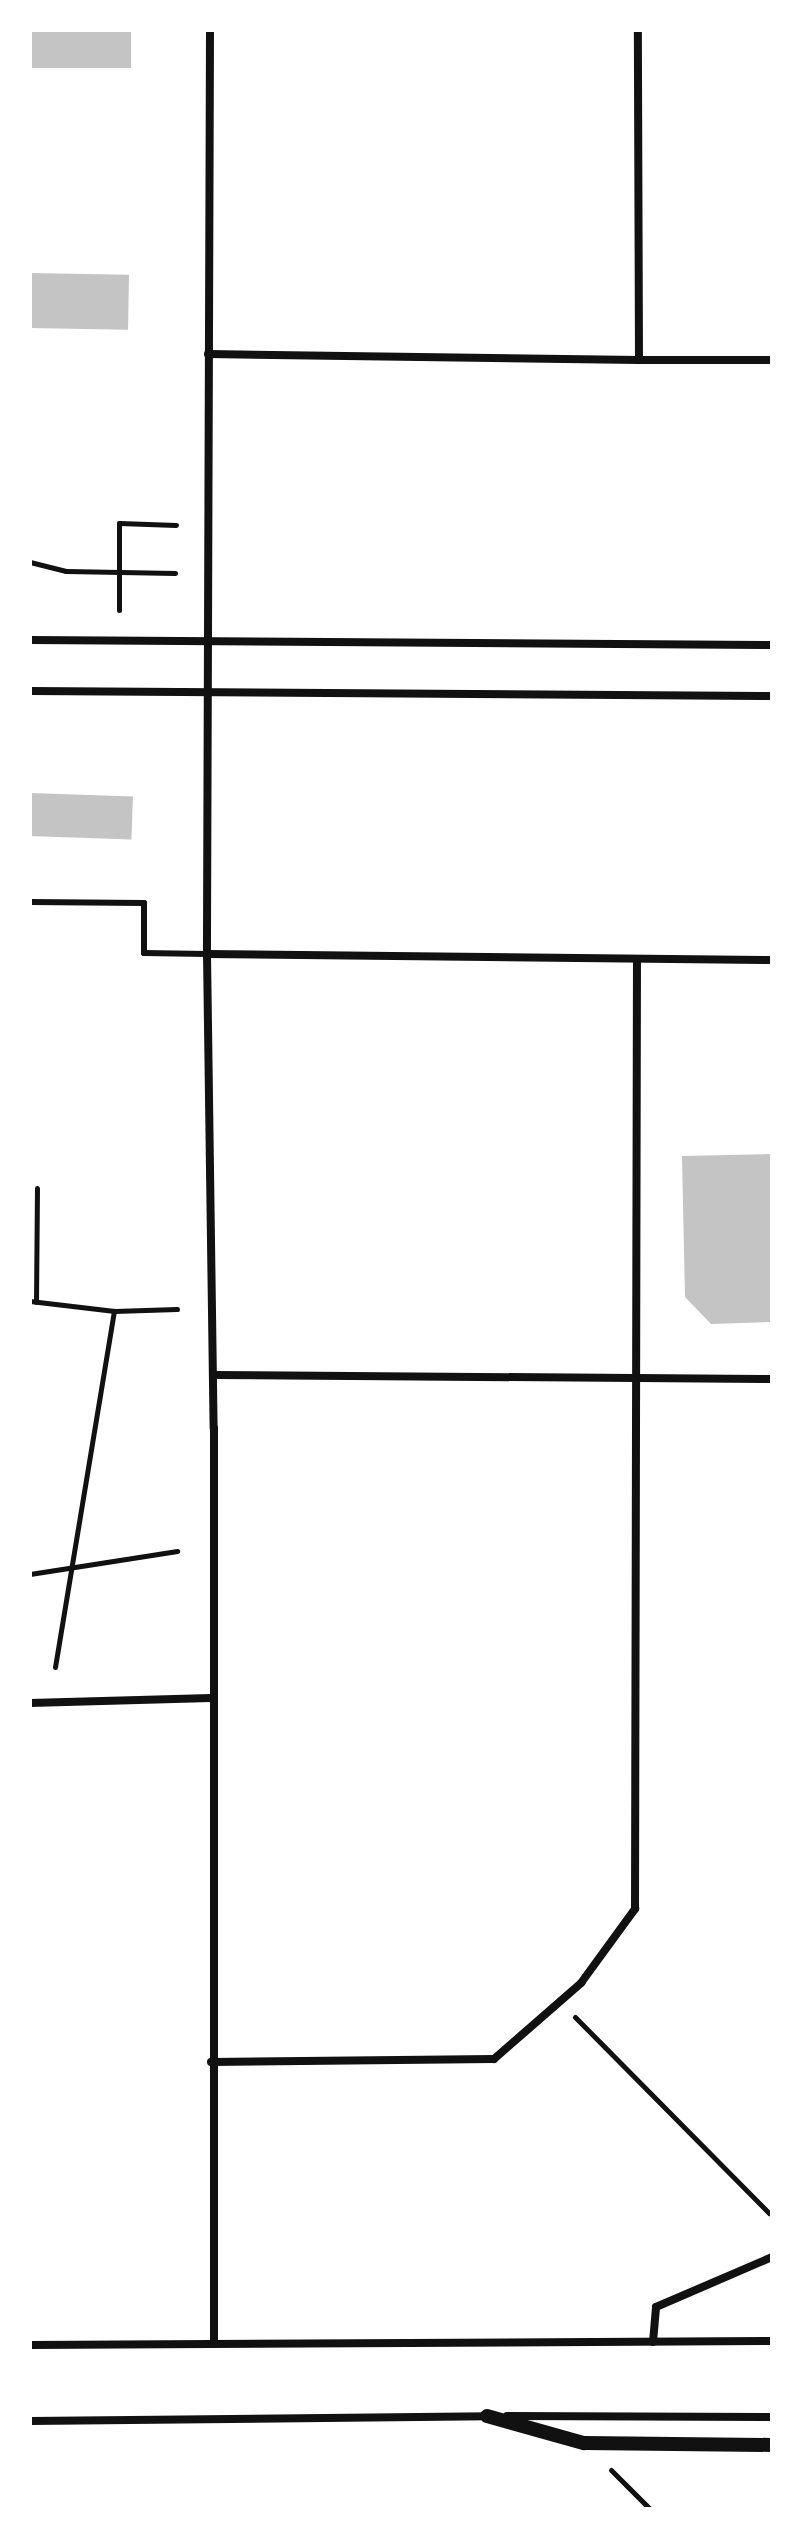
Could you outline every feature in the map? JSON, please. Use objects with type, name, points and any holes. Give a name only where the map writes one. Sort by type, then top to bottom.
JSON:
[{"type":"street","points":[[210,30],[207,954],[213,1375],[211,2062],[214,2343]]},
{"type":"street","points":[[638,30],[639,360]]},
{"type":"street","points":[[208,354],[772,360]]},
{"type":"street","points":[[30,640],[772,645]]},
{"type":"street","points":[[30,691],[772,696]]},
{"type":"street","points":[[207,954],[637,961],[772,960]]},
{"type":"street","points":[[211,2062],[494,2059],[581,1983],[635,1909],[637,961]]},
{"type":"street","points":[[213,1375],[772,1379]]},
{"type":"street","points":[[30,1703],[211,1698]]},
{"type":"street","points":[[653,2342],[656,2307],[772,2257]]},
{"type":"street","points":[[30,2345],[772,2341]]},
{"type":"street","points":[[487,2416],[584,2443],[772,2445]]},
{"type":"street","points":[[30,2421],[487,2416],[772,2417]]},
{"type":"lane","points":[[30,902],[144,903],[144,953],[207,954]]},
{"type":"path","points":[[119,610],[119,523],[176,525]]},
{"type":"path","points":[[30,562],[66,571],[175,573]]},
{"type":"path","points":[[37,1188],[33,1302],[114,1311],[177,1309]]},
{"type":"path","points":[[55,1667],[114,1311]]},
{"type":"path","points":[[30,1574],[177,1551]]},
{"type":"path","points":[[574,2016],[769,2213]]},
{"type":"path","points":[[584,2443],[650,2509]]},
{"type":"building","points":[[30,30],[131,30],[131,68],[30,68]]},
{"type":"building","points":[[30,273],[129,275],[128,330],[30,328]]},
{"type":"building","points":[[30,793],[133,797],[131,840],[30,836]]},
{"type":"building","points":[[772,1154],[772,1322],[711,1324],[685,1297],[682,1156]]}]
